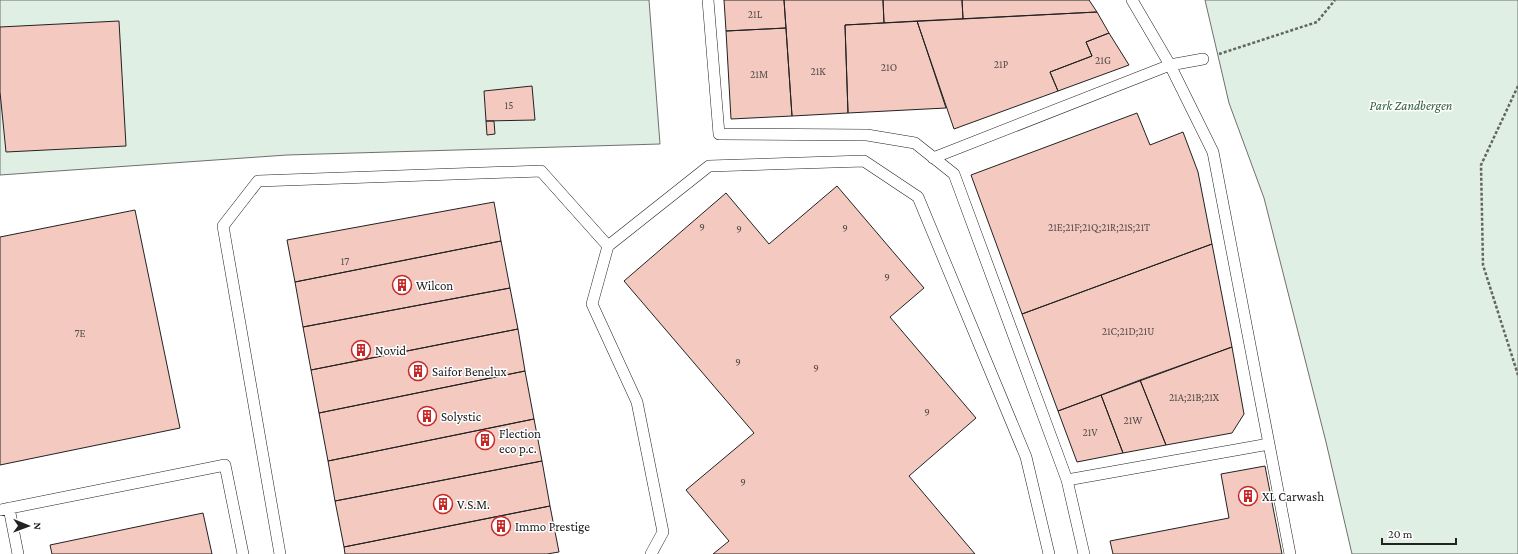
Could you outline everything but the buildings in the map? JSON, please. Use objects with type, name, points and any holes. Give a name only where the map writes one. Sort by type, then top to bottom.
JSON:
[{"type":"lane","points":[[708,0],[719,134],[867,135],[915,143],[954,174],[1067,480],[1084,554]]},
{"type":"lane","points":[[1132,0],[1170,65],[1213,152],[1290,554]]},
{"type":"lane","points":[[933,158],[1170,65],[1203,59]]},
{"type":"lane","points":[[651,554],[663,532],[637,402],[592,304],[608,246],[709,166],[864,161],[918,197],[1026,457],[1049,554]]},
{"type":"lane","points":[[280,554],[223,226],[258,181],[541,171],[608,246]]},
{"type":"lane","points":[[1067,480],[1269,444]]},
{"type":"lane","points":[[18,554],[4,509],[226,465],[244,554]]},
{"type":"path","points":[[1203,59],[1317,22],[1335,0]]},
{"type":"path","points":[[1518,86],[1481,164],[1483,265],[1518,375]]},
{"type":"green space","points":[[0,0],[649,0],[660,144],[287,155],[0,175]]},
{"type":"green space","name":"Park Zandbergen","points":[[1205,0],[1518,0],[1518,554],[1352,554],[1326,442],[1264,198],[1229,103]]},
{"type":"place","name":"Wilcon","points":[[402,285]]},
{"type":"place","name":"Novid","points":[[361,350]]},
{"type":"place","name":"Saifor Benelux","points":[[418,371]]},
{"type":"place","name":"Solystic","points":[[427,416]]},
{"type":"place","name":"Flection eco p.c.","points":[[485,440]]},
{"type":"place","name":"XL Carwash","points":[[1248,496]]},
{"type":"place","name":"V.S.M.","points":[[443,504]]},
{"type":"place","name":"Immo Prestige","points":[[501,526]]}]
